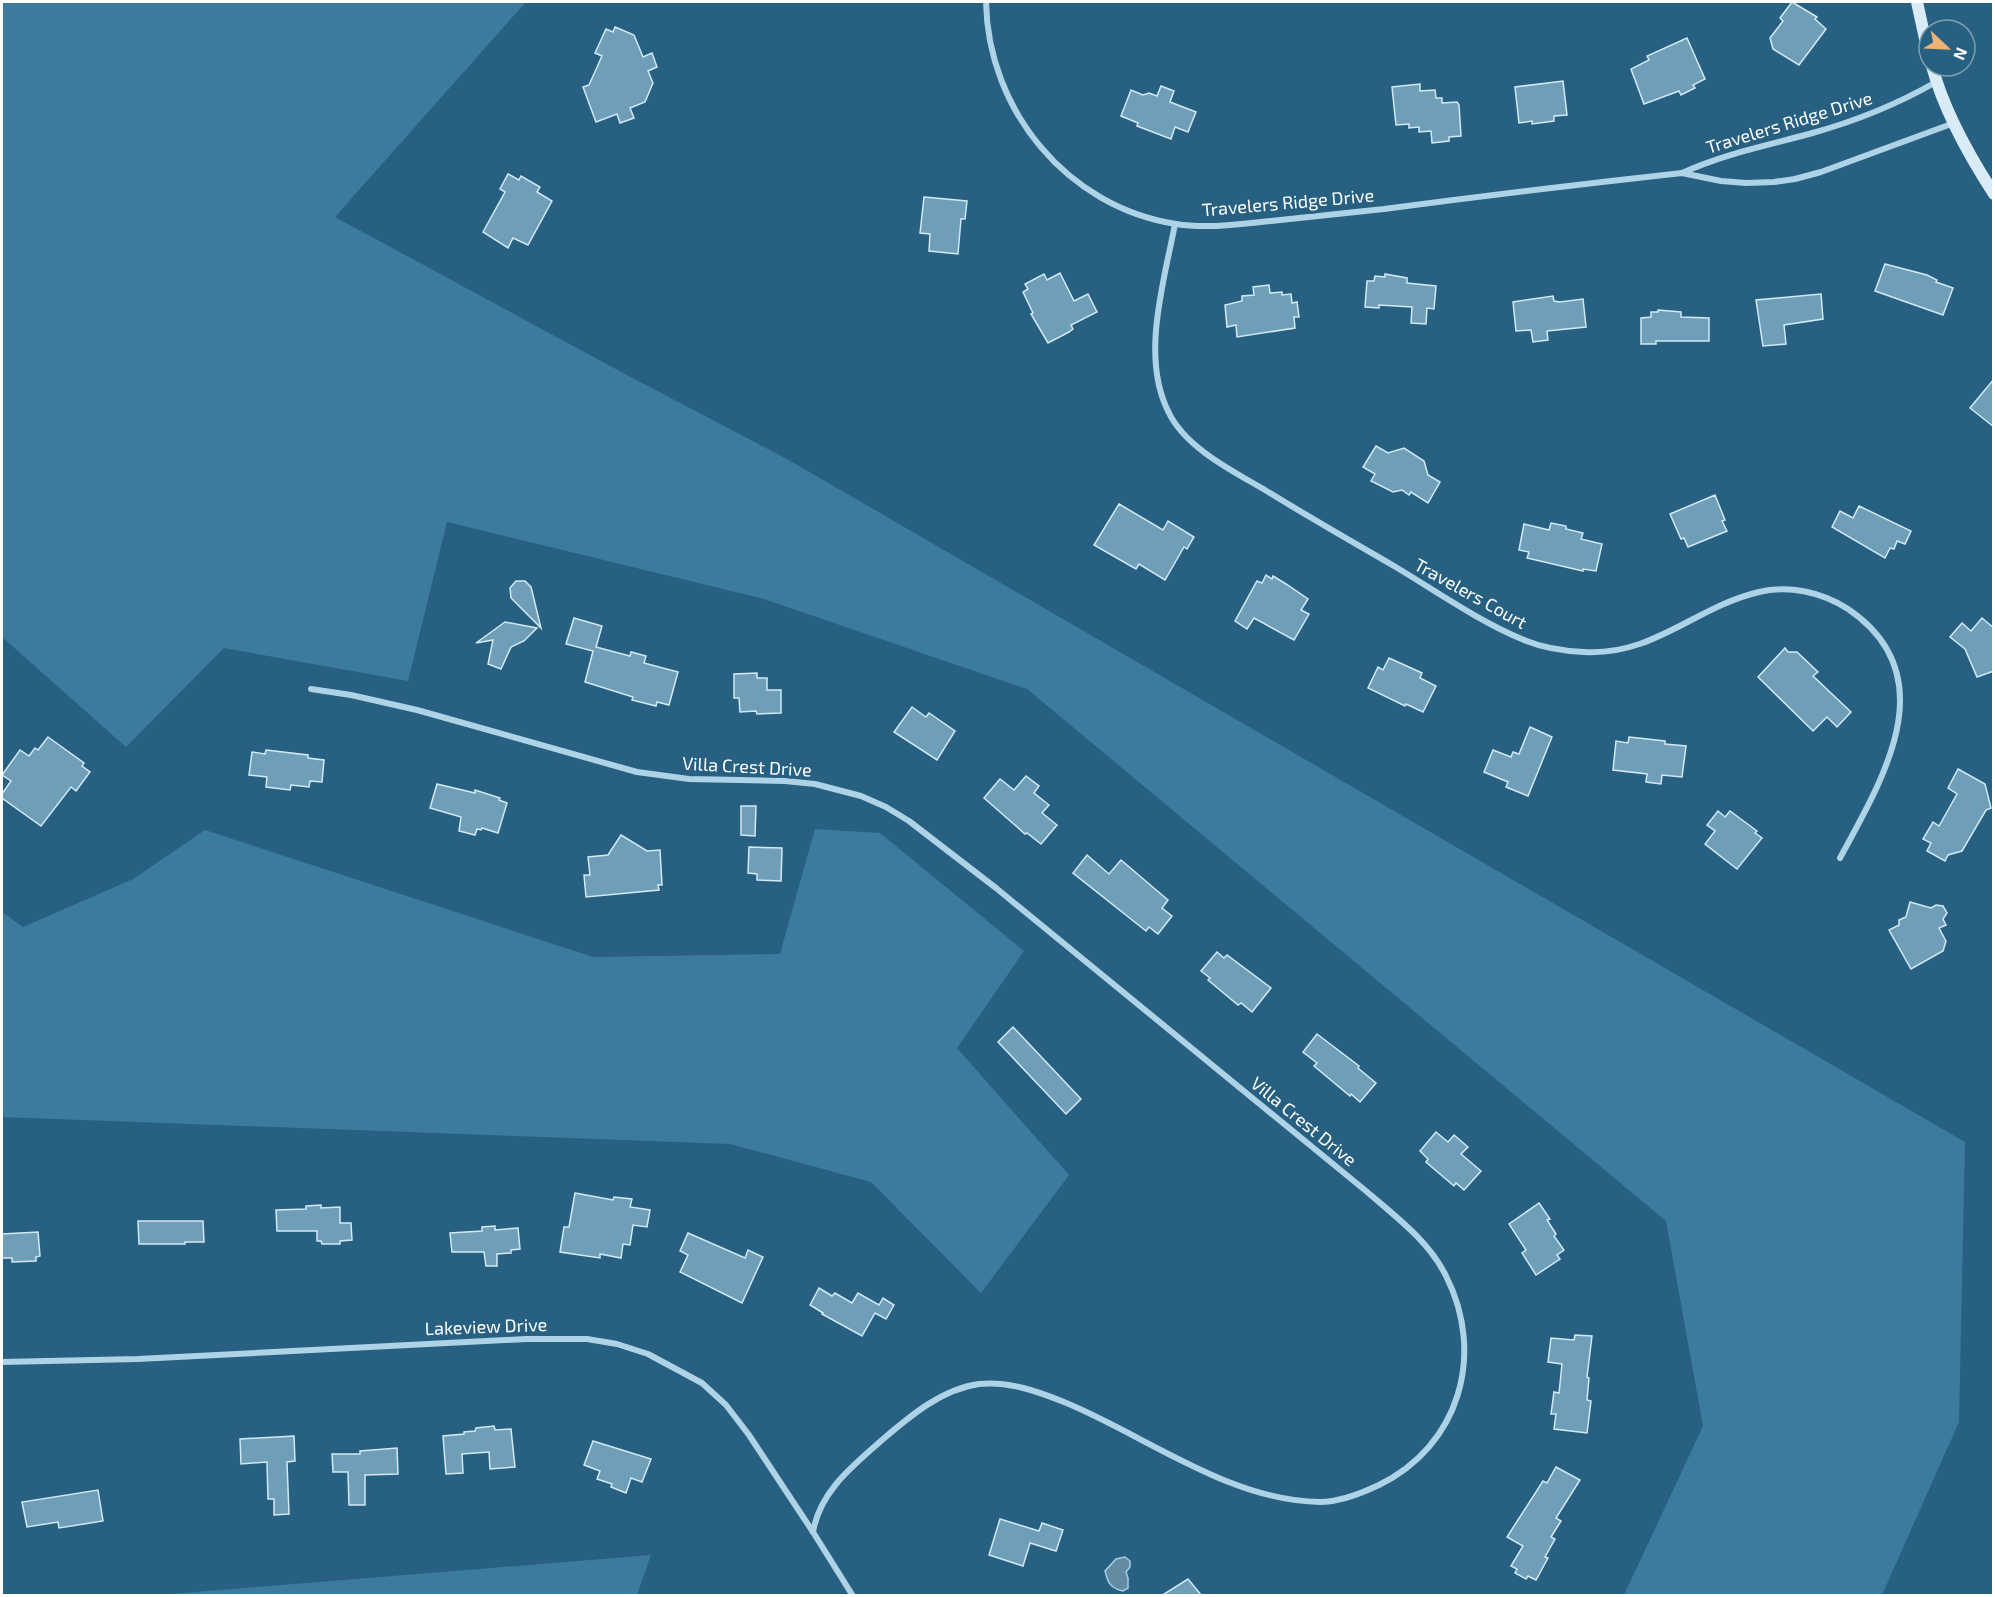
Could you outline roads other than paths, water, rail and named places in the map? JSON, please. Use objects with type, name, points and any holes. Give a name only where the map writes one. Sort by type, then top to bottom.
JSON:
[{"type":"main road","points":[[1917,2],[1920,18]]},
{"type":"main road","points":[[1935,78],[1954,123],[1977,168],[1994,194]]},
{"type":"street","name":"Travelers Ridge Drive","points":[[986,2],[992,53],[999,75],[1014,111],[1036,143],[1062,170],[1105,200],[1141,215],[1175,224],[1220,225],[1307,217],[1682,173],[1711,160],[1851,121],[1907,98],[1936,82]]},
{"type":"street","name":"Travelers Ridge Drive","points":[[1682,173],[1721,181],[1746,183],[1795,179],[1821,172],[1954,123]]},
{"type":"street","name":"Travelers Court","points":[[1175,224],[1155,340],[1155,358],[1161,394],[1170,416],[1181,431],[1192,442],[1231,470],[1481,618],[1532,643],[1564,650],[1589,652],[1618,650],[1650,642],[1722,604],[1745,595],[1777,589],[1802,590],[1815,594],[1840,605],[1863,620],[1878,636],[1893,665],[1898,678],[1900,711],[1887,767],[1840,858]]},
{"type":"street","name":"Villa Crest Drive","points":[[310,689],[351,695],[417,710],[637,772],[689,779],[785,781],[815,784],[861,796],[885,807],[909,821],[996,888],[1366,1191],[1424,1244],[1441,1266],[1452,1289],[1463,1328],[1465,1347],[1464,1370],[1455,1404],[1440,1431],[1415,1461],[1389,1480],[1359,1494],[1344,1499],[1319,1502],[1263,1493],[1209,1472],[1090,1412],[1048,1396],[1012,1386],[979,1384],[955,1391],[934,1401],[910,1417],[878,1444],[840,1480],[823,1501],[816,1515],[813,1532]]},
{"type":"street","name":"Lakeview Drive","points":[[2,1362],[128,1359],[456,1341],[562,1338],[610,1342],[630,1347],[690,1376],[726,1405],[749,1435],[853,1596]]}]
